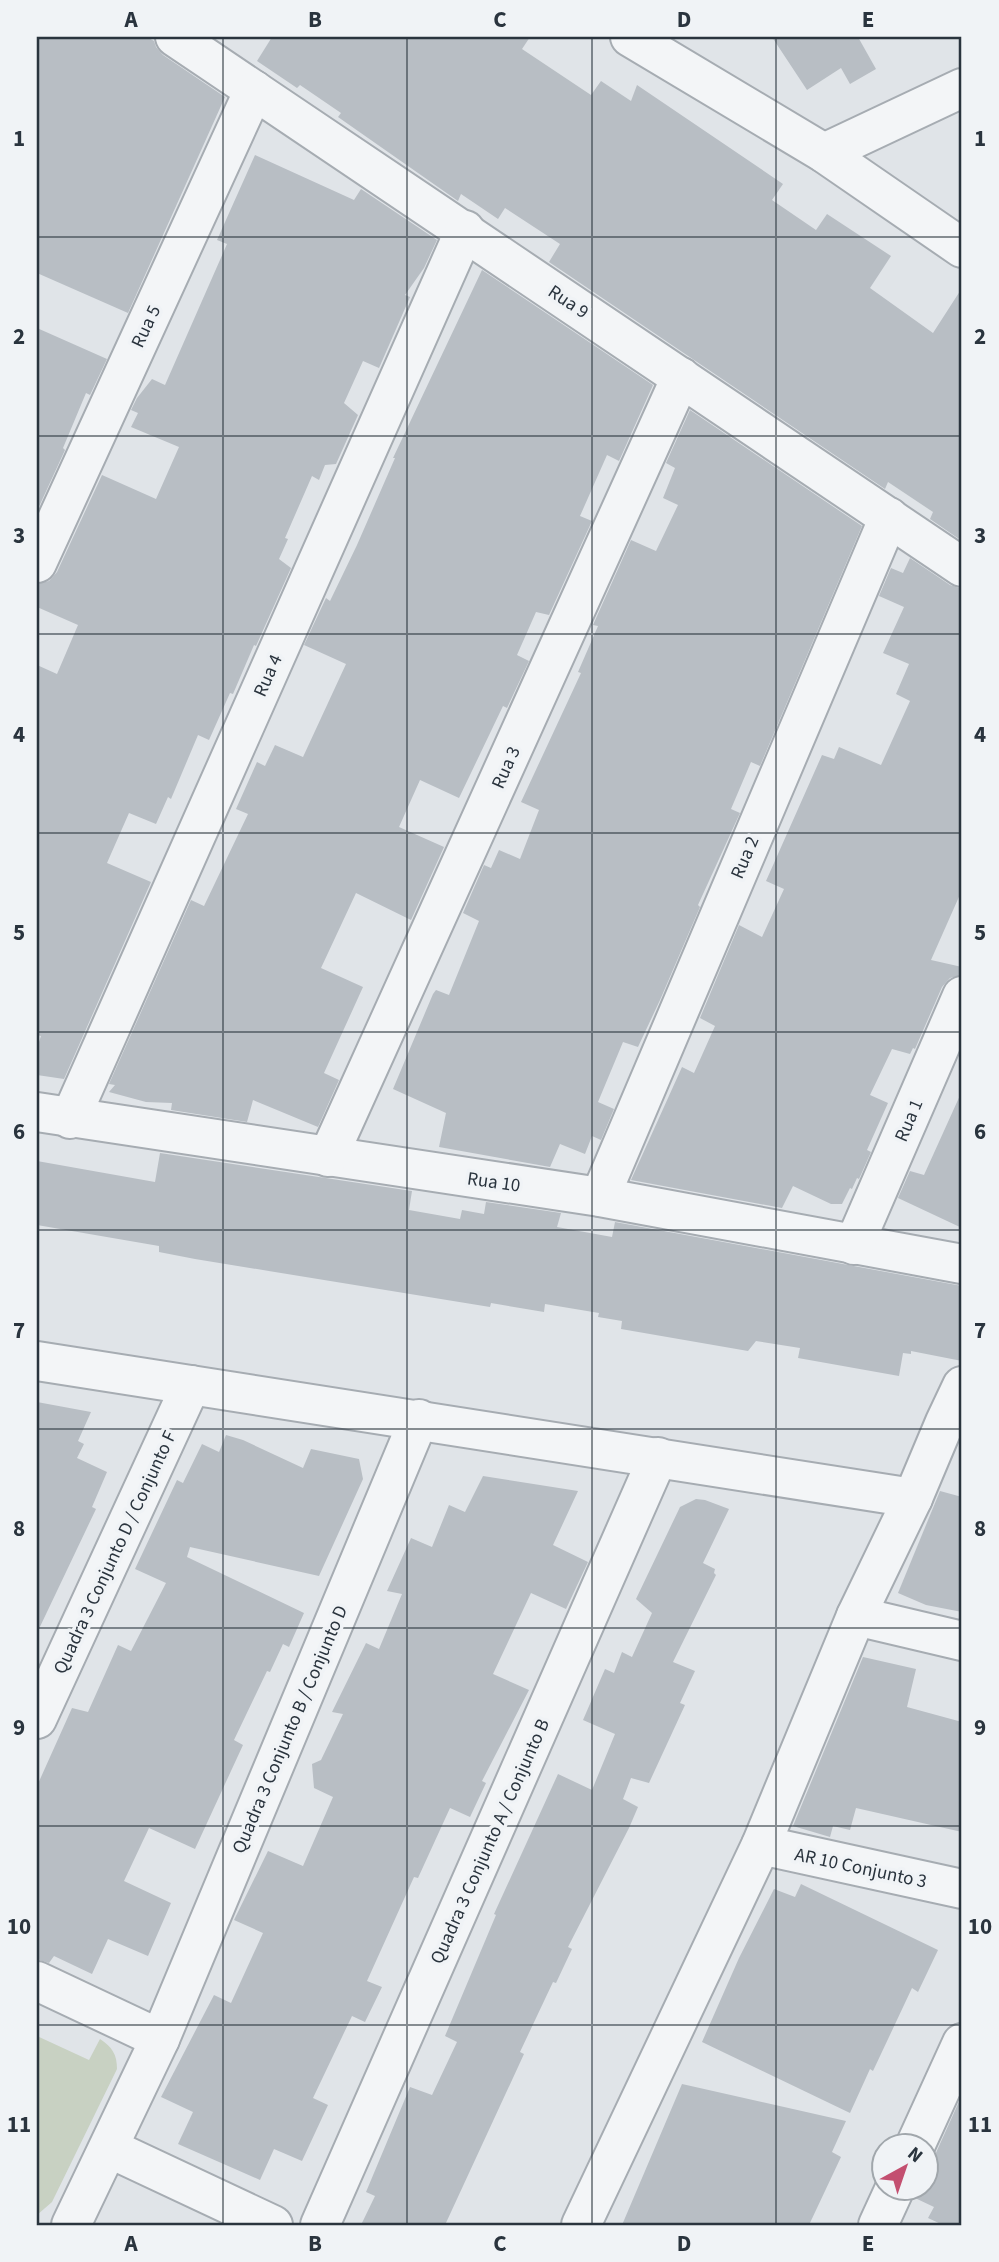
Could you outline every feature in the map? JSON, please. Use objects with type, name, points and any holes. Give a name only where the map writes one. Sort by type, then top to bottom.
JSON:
[{"type":"street","name":"Rua 9","points":[[175,37],[220,49],[254,90],[962,567]]},
{"type":"street","points":[[631,37],[824,153],[962,248]]},
{"type":"street","points":[[824,153],[962,88]]},
{"type":"street","name":"Rua 5","points":[[37,563],[254,90]]},
{"type":"street","name":"Rua 4","points":[[53,1116],[465,230]]},
{"type":"street","name":"Rua 3","points":[[328,1157],[681,377]]},
{"type":"street","name":"Rua 2","points":[[600,1197],[889,517]]},
{"type":"street","name":"Rua 1","points":[[854,1245],[962,996]]},
{"type":"street","name":"Rua 10","points":[[53,1116],[600,1197],[958,1265]]},
{"type":"street","points":[[37,1361],[913,1497]]},
{"type":"street","name":"Quadra 3 Conjunto D / Conjunto F","points":[[37,1719],[191,1385]]},
{"type":"street","points":[[581,2225],[761,1845],[856,1616],[953,1415],[962,1386]]},
{"type":"street","name":"Quadra 3 Conjunto B / Conjunto D","points":[[71,2225],[160,2039],[419,1419]]},
{"type":"street","name":"Quadra 3 Conjunto A / Conjunto B","points":[[320,2225],[658,1457]]},
{"type":"street","points":[[856,1616],[962,1641]]},
{"type":"street","name":"AR 10 Conjunto 3","points":[[761,1845],[962,1889]]},
{"type":"street","points":[[37,1981],[160,2039]]},
{"type":"street","points":[[922,2132],[962,2043]]},
{"type":"street","points":[[108,2148],[273,2225]]},
{"type":"green space","points":[[37,2036],[89,2060],[100,2039],[113,2051],[117,2069],[52,2202],[37,2215]]},
{"type":"building","points":[[37,37],[147,37],[154,41],[163,55],[225,97],[128,313],[37,273]]},
{"type":"building","points":[[272,37],[530,37],[522,49],[591,95],[601,81],[631,101],[637,85],[783,184],[772,200],[816,230],[827,214],[891,256],[870,288],[933,333],[962,288],[962,541],[930,519],[933,512],[888,482],[885,489],[549,262],[560,244],[505,208],[498,219],[461,194],[458,201],[338,117],[341,113],[300,85],[297,88],[257,61]]},
{"type":"building","points":[[772,37],[858,37],[876,69],[850,84],[841,68],[807,90]]},
{"type":"building","points":[[255,155],[354,200],[361,189],[437,240],[424,268],[405,295],[410,297],[379,368],[363,361],[344,403],[358,415],[336,464],[325,465],[319,480],[312,476],[285,538],[288,539],[279,559],[291,568],[209,740],[198,735],[171,799],[168,797],[156,824],[129,813],[107,863],[151,882],[64,1079],[37,1075],[37,1048],[41,1036],[37,1035],[37,665],[57,674],[78,625],[37,607],[37,584],[49,581],[57,572],[102,475],[156,499],[179,447],[131,427],[138,413],[131,410],[152,379],[165,385],[227,244],[217,240]]},
{"type":"building","points":[[482,270],[653,385],[619,461],[607,455],[580,516],[592,521],[549,615],[536,612],[517,655],[529,661],[507,708],[503,706],[459,798],[420,780],[399,827],[444,847],[411,920],[356,893],[321,968],[363,987],[324,1073],[339,1080],[318,1127],[253,1100],[247,1122],[171,1110],[172,1103],[146,1102],[109,1092],[115,1085],[109,1084],[191,900],[204,906],[248,814],[236,809],[257,762],[265,766],[275,745],[303,757],[346,664],[304,645],[326,598],[330,601],[357,545],[393,458]]},
{"type":"building","points":[[37,328],[107,359],[90,395],[86,393],[63,448],[65,450],[37,511]]},
{"type":"building","points":[[690,410],[862,526],[760,766],[751,762],[731,809],[740,813],[698,905],[700,907],[660,1000],[638,1047],[623,1042],[598,1102],[614,1109],[601,1140],[592,1136],[585,1154],[560,1144],[550,1167],[439,1147],[446,1113],[393,1089],[433,994],[436,990],[449,995],[479,921],[463,913],[484,865],[491,868],[499,850],[520,859],[539,810],[521,802],[581,673],[578,672],[598,626],[593,625],[631,540],[656,551],[678,505],[663,498],[675,468],[666,463]]},
{"type":"building","points":[[910,558],[950,585],[962,589],[962,890],[931,960],[962,967],[962,975],[950,978],[942,987],[915,1049],[913,1048],[910,1054],[892,1049],[870,1095],[888,1103],[867,1150],[871,1152],[859,1179],[857,1178],[852,1189],[850,1188],[842,1204],[831,1204],[793,1186],[782,1208],[631,1180],[682,1067],[694,1073],[715,1026],[700,1018],[739,925],[762,937],[784,889],[766,881],[822,755],[834,759],[839,747],[881,765],[910,701],[896,694],[909,664],[883,653],[904,607],[879,596],[891,568],[903,573]]},
{"type":"building","points":[[962,1091],[962,1228],[898,1198],[910,1171],[924,1175]]},
{"type":"building","points":[[160,1153],[412,1191],[409,1210],[460,1219],[462,1210],[484,1214],[486,1202],[561,1213],[557,1227],[612,1237],[615,1222],[962,1286],[962,1361],[911,1351],[911,1354],[903,1353],[899,1376],[798,1358],[800,1348],[756,1341],[748,1351],[621,1329],[622,1321],[598,1317],[599,1313],[545,1304],[544,1312],[491,1303],[490,1307],[195,1259],[159,1252],[159,1246],[37,1225],[37,1161],[155,1182]]},
{"type":"building","points":[[37,1402],[91,1412],[78,1441],[84,1444],[77,1458],[107,1472],[92,1507],[96,1509],[37,1633]]},
{"type":"building","points":[[226,1435],[243,1440],[303,1468],[311,1449],[359,1459],[363,1479],[319,1576],[190,1547],[187,1557],[304,1613],[289,1647],[283,1644],[270,1672],[267,1671],[234,1740],[243,1745],[195,1849],[149,1828],[124,1881],[171,1903],[148,1956],[108,1939],[92,1974],[54,1956],[49,1963],[37,1959],[37,1786],[72,1708],[88,1712],[118,1645],[131,1651],[166,1583],[135,1569],[177,1480],[183,1483],[202,1444],[219,1452]]},
{"type":"building","points":[[483,1476],[578,1491],[553,1545],[588,1562],[566,1609],[531,1593],[493,1674],[529,1690],[482,1781],[486,1783],[470,1817],[450,1808],[418,1878],[414,1877],[367,1981],[382,1987],[365,2022],[352,2016],[313,2098],[328,2105],[302,2161],[274,2149],[260,2180],[178,2144],[193,2112],[161,2097],[214,1995],[231,2003],[263,1933],[234,1920],[268,1851],[303,1866],[333,1797],[314,1788],[312,1764],[321,1760],[343,1714],[332,1712],[366,1643],[379,1649],[402,1594],[387,1591],[411,1538],[432,1547],[449,1505],[465,1512]]},
{"type":"building","points":[[940,1491],[962,1497],[962,1612],[926,1605],[898,1593]]},
{"type":"building","points":[[696,1499],[729,1509],[703,1563],[715,1569],[716,1575],[673,1662],[695,1671],[680,1703],[685,1705],[649,1783],[631,1778],[623,1799],[638,1807],[629,1828],[568,1947],[572,1949],[520,2052],[524,2054],[445,2225],[361,2225],[375,2196],[366,2192],[410,2087],[432,2095],[457,2042],[445,2036],[496,1915],[494,1914],[558,1774],[592,1790],[615,1734],[583,1720],[605,1669],[614,1673],[622,1652],[632,1657],[652,1613],[636,1599],[680,1507]]},
{"type":"building","points":[[863,1657],[916,1669],[907,1707],[962,1722],[962,1832],[856,1808],[850,1830],[833,1826],[830,1837],[793,1826]]},
{"type":"building","points":[[801,1884],[938,1950],[918,1992],[912,1988],[850,2113],[702,2042],[739,1958],[774,1889],[795,1897]]},
{"type":"building","points":[[682,2084],[846,2121],[832,2152],[841,2157],[809,2225],[622,2225]]},
{"type":"building","points":[[962,2095],[962,2225],[943,2225],[928,2218],[934,2207],[923,2202],[940,2202],[940,2144]]}]
